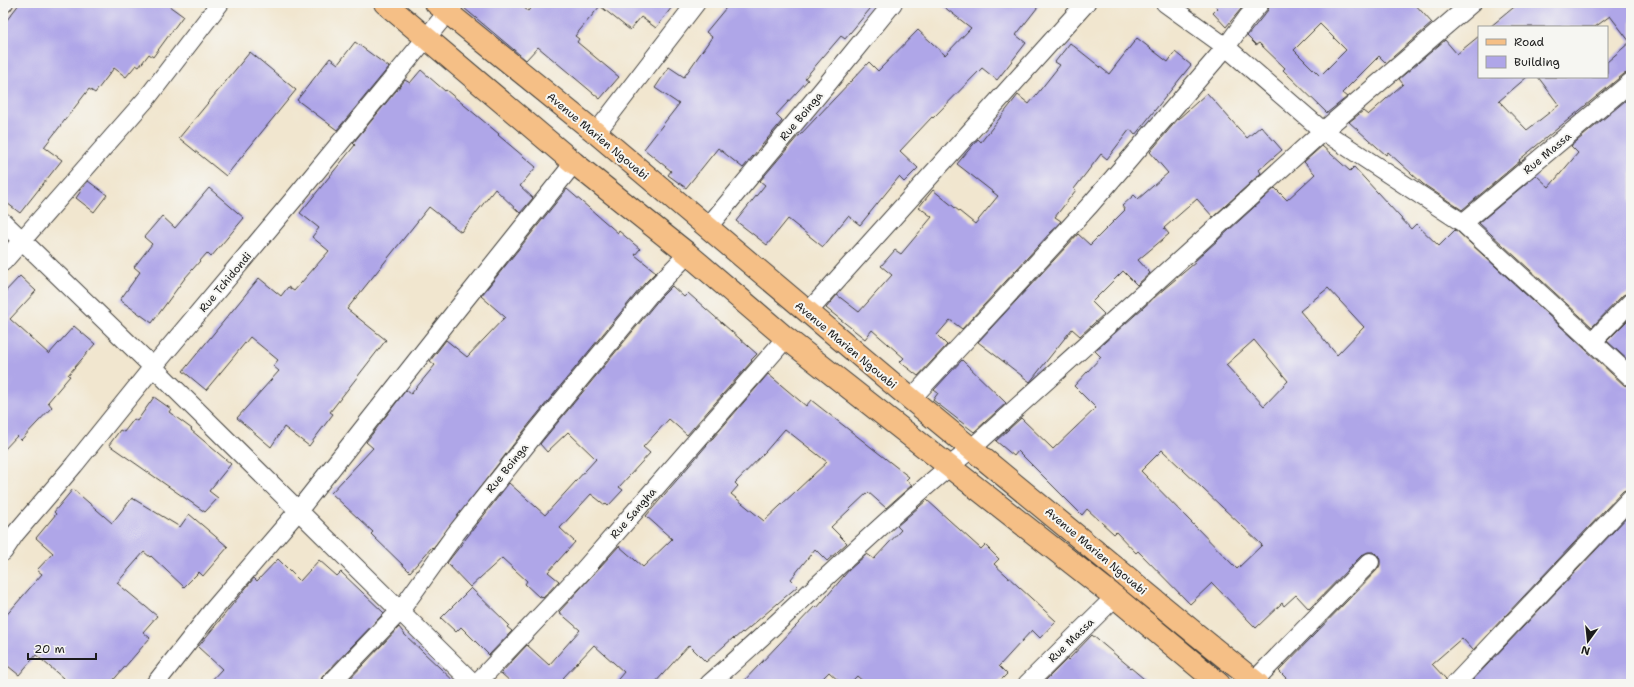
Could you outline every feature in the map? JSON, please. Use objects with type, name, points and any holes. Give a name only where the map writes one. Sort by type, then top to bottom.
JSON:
[{"type":"main road","points":[[385,3],[574,162],[688,254],[786,338],[1115,597],[1219,684]]},
{"type":"main road","name":"Avenue Marien Ngouabi","points":[[446,6],[911,399],[1256,682]]},
{"type":"street","points":[[3,262],[146,98],[220,3]]},
{"type":"street","points":[[596,133],[696,3]]},
{"type":"street","name":"Rue Boinga","points":[[707,228],[893,3]]},
{"type":"street","points":[[808,312],[1086,3]]},
{"type":"street","points":[[1165,3],[1226,47],[1323,131],[1463,223],[1631,377]]},
{"type":"street","points":[[911,399],[1085,210],[1226,47],[1260,3]]},
{"type":"street","points":[[709,684],[1323,131],[1472,3]]},
{"type":"street","name":"Rue Tchidondi","points":[[3,552],[15,534],[74,466],[153,367],[294,200],[427,37],[446,6]]},
{"type":"street","name":"Rue Massa","points":[[1463,223],[1631,82]]},
{"type":"street","points":[[155,684],[213,610],[298,511],[574,162]]},
{"type":"street","points":[[3,222],[153,367],[475,684]]},
{"type":"street","name":"Rue Boinga","points":[[330,684],[400,611],[456,533],[538,430],[652,291],[688,254]]},
{"type":"street","points":[[1592,342],[1631,302]]},
{"type":"street","name":"Rue Sangha","points":[[475,684],[582,572],[786,338]]},
{"type":"street","points":[[1456,684],[1631,498]]},
{"type":"street","points":[[1256,682],[1370,562]]},
{"type":"street","name":"Rue Massa","points":[[1027,684],[1115,597]]},
{"type":"building","points":[[20,3],[165,3],[183,16],[153,57],[149,54],[139,67],[136,65],[126,77],[114,68],[95,93],[89,89],[44,147],[62,160],[20,213],[3,200],[3,25]]},
{"type":"building","points":[[465,3],[518,3],[528,11],[535,3],[675,3],[656,28],[641,17],[630,30],[600,6],[575,36],[579,39],[577,42],[619,77],[600,99],[538,47],[526,60],[464,8]]},
{"type":"building","points":[[730,3],[875,3],[845,39],[841,36],[805,78],[808,80],[776,115],[782,121],[743,168],[718,148],[686,188],[668,175],[671,171],[644,149],[679,104],[655,88],[669,67],[684,77],[712,37],[706,32]]},
{"type":"building","points":[[939,3],[1041,3],[1016,35],[1026,43],[997,80],[982,68],[900,151],[918,168],[904,182],[899,177],[860,225],[848,216],[823,247],[788,219],[767,245],[736,221],[765,185],[760,181],[798,136],[869,62],[878,71],[918,30],[945,55],[971,28]]},
{"type":"building","points":[[1213,3],[1246,3],[1226,27],[1213,13],[1218,8]]},
{"type":"building","points":[[1270,3],[1414,3],[1432,23],[1386,63],[1379,56],[1342,93],[1347,97],[1327,113],[1283,70],[1285,68],[1259,43],[1256,45],[1247,36],[1268,10]],"holes":[[[1320,24],[1346,50],[1320,76],[1294,50]]]},
{"type":"building","points":[[1519,3],[1631,3],[1631,72],[1624,74],[1519,160],[1520,161],[1462,210],[1423,184],[1388,152],[1386,155],[1349,122],[1363,111],[1368,115],[1403,84],[1399,79],[1445,40],[1457,54],[1478,37],[1478,78],[1526,78],[1499,101],[1527,130],[1559,105],[1539,78],[1608,78],[1608,61],[1630,42],[1610,16],[1596,26],[1491,26]]},
{"type":"building","points":[[1137,38],[1168,62],[1175,52],[1191,65],[1135,135],[1130,129],[1107,159],[1101,154],[1055,217],[1061,221],[962,329],[950,320],[937,335],[947,345],[918,376],[900,362],[904,358],[872,330],[865,339],[826,308],[837,295],[859,312],[892,275],[881,266],[895,250],[901,254],[932,217],[919,207],[933,190],[975,224],[998,196],[957,164],[978,139],[981,142],[1018,95],[1029,104],[1060,65],[1055,62],[1070,43],[1109,74]]},
{"type":"building","points":[[355,42],[389,67],[337,130],[297,100],[330,58],[338,64]]},
{"type":"building","points":[[250,52],[296,90],[226,176],[179,138]]},
{"type":"building","points":[[421,70],[499,134],[498,135],[536,167],[520,186],[533,198],[520,213],[495,189],[461,232],[429,207],[347,309],[386,340],[330,412],[333,414],[309,446],[284,427],[271,447],[237,418],[279,371],[273,366],[278,360],[250,337],[206,390],[183,371],[259,278],[281,296],[288,287],[294,291],[329,251],[312,237],[319,228],[300,213],[355,145],[353,143],[405,80],[410,83]]},
{"type":"building","points":[[1207,93],[1247,138],[1261,126],[1282,150],[1259,170],[1261,173],[1213,217],[1197,199],[1164,228],[1169,234],[1138,260],[1150,273],[1137,285],[1123,271],[1092,302],[1104,314],[1080,336],[1072,329],[1030,382],[978,342],[1078,234],[1090,245],[1125,210],[1122,206],[1134,195],[1138,199],[1168,173],[1150,152],[1177,120]]},
{"type":"building","points":[[1631,96],[1631,292],[1623,295],[1592,327],[1479,223],[1536,175],[1549,187],[1578,153],[1571,146]]},
{"type":"building","points":[[1322,146],[1350,171],[1354,167],[1411,229],[1416,224],[1439,246],[1455,230],[1457,231],[1624,385],[1631,387],[1631,488],[1623,491],[1473,650],[1462,638],[1432,664],[1446,679],[1445,684],[1292,684],[1279,671],[1378,569],[1380,560],[1378,555],[1373,552],[1368,552],[1362,555],[1309,609],[1296,595],[1284,606],[1282,603],[1256,628],[1212,583],[1190,604],[1138,551],[1136,553],[1116,532],[1114,534],[1087,509],[1082,515],[1018,451],[1014,456],[996,441],[1021,418],[1053,449],[1096,408],[1074,386],[1101,357],[1095,351],[1196,262],[1195,261],[1275,188],[1287,200],[1315,174],[1304,162]],"holes":[[[1328,288],[1364,327],[1337,355],[1300,311]],[[1254,340],[1288,381],[1264,406],[1226,365]],[[1162,450],[1262,545],[1237,569],[1141,471]]]},
{"type":"building","points":[[88,181],[107,195],[94,212],[76,198]]},
{"type":"building","points":[[209,188],[244,218],[211,257],[207,253],[185,278],[152,323],[120,300],[140,272],[134,267],[152,244],[144,237],[162,216],[175,228]]},
{"type":"building","points":[[567,189],[618,233],[619,231],[640,249],[635,255],[656,272],[644,284],[530,423],[433,548],[432,547],[410,572],[371,534],[373,532],[331,493],[373,448],[366,442],[406,390],[411,394],[435,365],[430,361],[446,340],[467,357],[505,317],[481,296]]},
{"type":"building","points":[[20,276],[36,291],[10,319],[49,354],[74,326],[95,344],[68,375],[70,376],[48,402],[52,407],[21,440],[17,436],[3,451],[3,294]]},
{"type":"building","points":[[672,286],[684,297],[688,293],[757,354],[687,435],[669,419],[643,447],[650,453],[619,487],[623,490],[608,506],[591,494],[560,528],[575,542],[548,572],[559,581],[543,598],[540,595],[539,597],[525,584],[527,581],[502,558],[470,587],[447,563],[509,483],[545,515],[596,459],[568,432],[547,452],[540,444],[660,298]]},
{"type":"building","points":[[1631,317],[1631,363],[1607,341]]},
{"type":"building","points":[[962,360],[1006,403],[974,432],[933,400],[938,393],[934,390]]},
{"type":"building","points":[[768,374],[806,406],[811,400],[909,477],[906,480],[912,485],[886,508],[868,492],[831,527],[847,543],[827,561],[815,549],[791,579],[798,586],[743,633],[742,632],[734,639],[733,638],[706,662],[689,645],[654,684],[614,684],[624,672],[594,645],[563,678],[569,684],[513,684],[501,673],[527,645],[549,665],[580,630],[559,612],[619,546],[643,567],[672,539],[646,516]],"holes":[[[785,429],[827,462],[764,521],[731,494],[738,486],[735,483]]]},
{"type":"building","points":[[154,397],[171,409],[169,412],[192,429],[191,430],[231,464],[209,491],[218,498],[205,512],[109,445],[120,430],[124,432],[134,419],[137,421]]},
{"type":"building","points":[[73,489],[112,523],[132,498],[180,527],[189,514],[228,547],[203,576],[199,572],[184,587],[151,556],[150,557],[144,552],[117,583],[157,616],[143,632],[150,638],[110,684],[70,684],[36,655],[19,675],[3,662],[3,619],[42,574],[37,570],[53,553],[36,538],[56,514],[54,512]]},
{"type":"building","points":[[927,500],[981,549],[985,545],[999,559],[994,564],[1056,621],[1040,638],[1032,630],[999,666],[1007,674],[997,684],[866,684],[857,676],[849,684],[842,684],[829,672],[817,684],[741,684],[815,606],[817,608],[849,570],[867,554],[874,559],[901,530],[897,526]]},
{"type":"building","points":[[1631,513],[1631,684],[1469,684]]},
{"type":"building","points":[[278,559],[300,581],[319,560],[337,576],[341,572],[384,613],[322,677],[320,684],[208,684],[222,669],[198,647],[254,578],[257,581]]},
{"type":"building","points":[[471,588],[509,625],[507,627],[512,631],[489,655],[461,627],[456,632],[441,618]]},
{"type":"building","points":[[399,627],[405,635],[457,684],[345,684]]},
{"type":"building","points":[[1092,635],[1150,684],[1042,684]]}]
